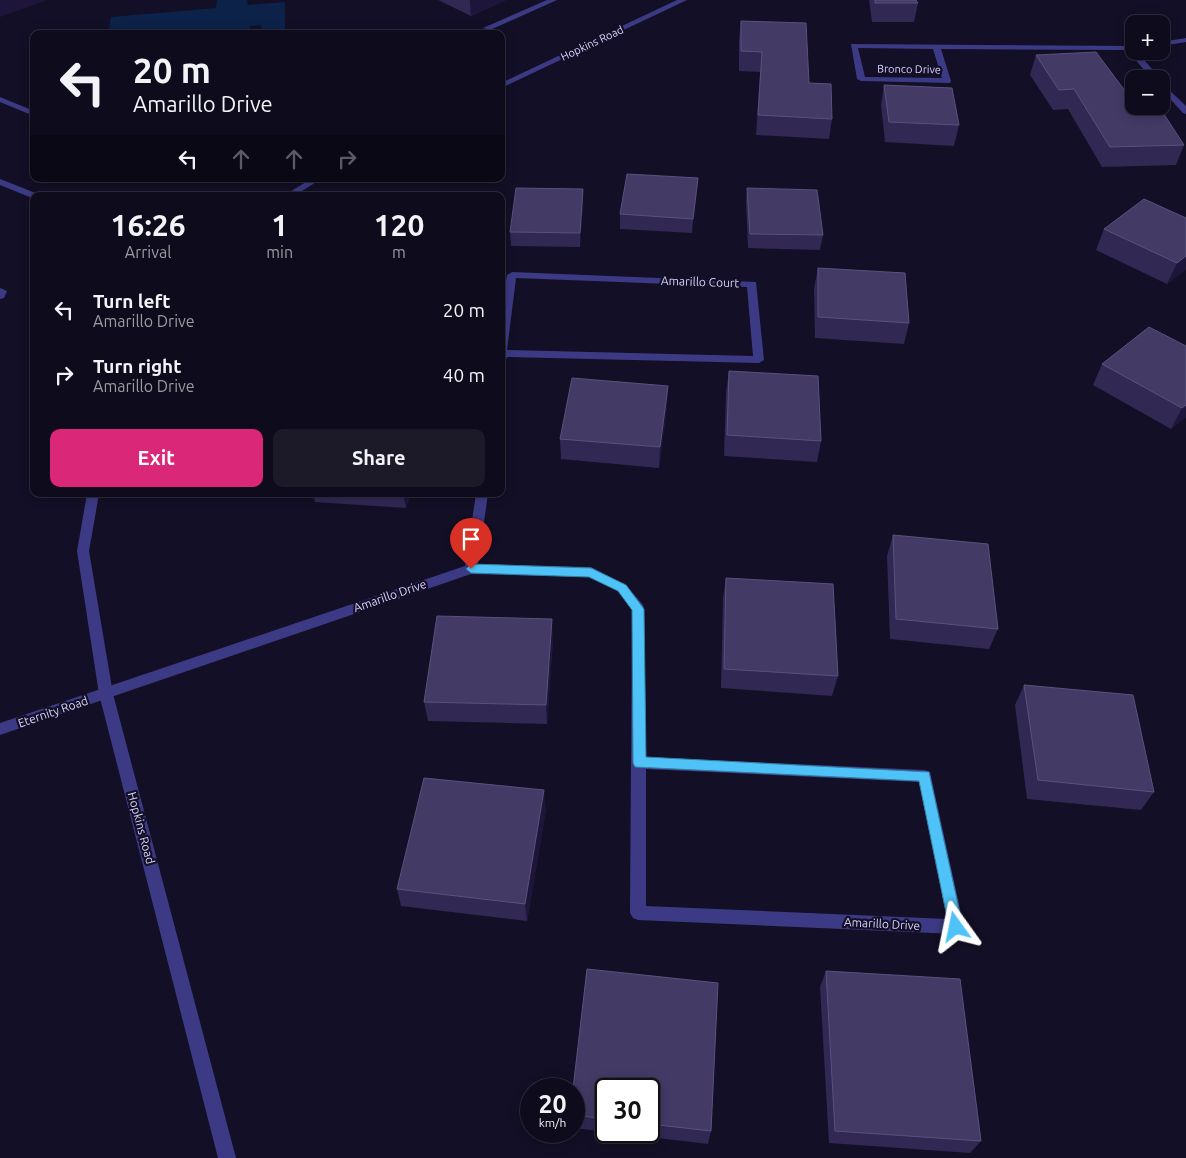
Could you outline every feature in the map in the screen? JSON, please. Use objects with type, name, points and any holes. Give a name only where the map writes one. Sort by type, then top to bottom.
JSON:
[{"type":"street","points":[[487,28],[553,0]]},
{"type":"street","name":"Hopkins Road","points":[[505,84],[682,0]]},
{"type":"street","points":[[1170,43],[1186,40]]},
{"type":"street","name":"Bronco Drive","points":[[936,47],[947,81],[861,79],[854,46],[1125,48]]},
{"type":"street","points":[[1142,60],[1150,70]]},
{"type":"street","points":[[1170,94],[1186,111]]},
{"type":"street","points":[[0,98],[30,112]]},
{"type":"street","points":[[0,182],[30,194]]},
{"type":"street","points":[[295,192],[312,182]]},
{"type":"street","name":"Amarillo Court","points":[[505,332],[512,275],[752,284],[760,360],[505,357]]},
{"type":"street","points":[[0,291],[2,291],[0,296]]},
{"type":"street","name":"Hopkins Road","points":[[92,497],[83,551],[106,694],[227,1158]]},
{"type":"street","points":[[471,569],[482,497]]},
{"type":"street","name":"Amarillo Drive","points":[[106,694],[471,569],[591,572],[622,588],[638,609],[638,912],[956,927],[924,776],[639,763]]},
{"type":"street","name":"Eternity Road","points":[[0,730],[106,694]]},
{"type":"water","points":[[217,0],[247,0],[248,5],[285,2],[285,30],[262,30],[261,25],[250,26],[250,30],[109,30],[111,17],[216,8]]},
{"type":"building","points":[[875,0],[916,0],[918,3],[875,3]]},
{"type":"building","points":[[741,21],[806,23],[809,83],[831,84],[832,119],[758,115],[762,52],[741,51]]},
{"type":"building","points":[[1096,52],[1125,91],[1125,115],[1165,115],[1184,145],[1110,147],[1074,89],[1059,90],[1036,55]]},
{"type":"building","points":[[884,85],[952,88],[959,125],[889,122]]},
{"type":"building","points":[[627,174],[698,178],[693,219],[620,214]]},
{"type":"building","points":[[516,188],[583,189],[580,233],[510,232]]},
{"type":"building","points":[[747,188],[817,190],[823,235],[750,234]]},
{"type":"building","points":[[1144,199],[1186,218],[1186,256],[1177,263],[1104,229]]},
{"type":"building","points":[[818,268],[905,273],[909,323],[818,317]]},
{"type":"building","points":[[1149,327],[1186,346],[1186,405],[1182,408],[1102,364]]},
{"type":"building","points":[[729,371],[818,376],[821,441],[727,435]]},
{"type":"building","points":[[572,378],[668,386],[660,447],[560,439]]},
{"type":"building","points":[[893,535],[988,544],[998,629],[896,619]]},
{"type":"building","points":[[726,578],[833,584],[838,676],[724,669]]},
{"type":"building","points":[[437,616],[552,619],[546,705],[424,702]]},
{"type":"building","points":[[1024,685],[1133,695],[1154,792],[1038,780]]},
{"type":"building","points":[[424,778],[544,790],[525,904],[397,889]]},
{"type":"building","points":[[587,969],[718,983],[711,1131],[660,1125],[660,1078],[595,1078],[595,1118],[585,1116],[585,1078],[574,1078]]},
{"type":"building","points":[[826,971],[960,979],[981,1141],[835,1131]]},
{"type":"route","points":[[471,569],[591,572],[622,588],[638,609],[639,763],[924,776],[956,927]]}]
